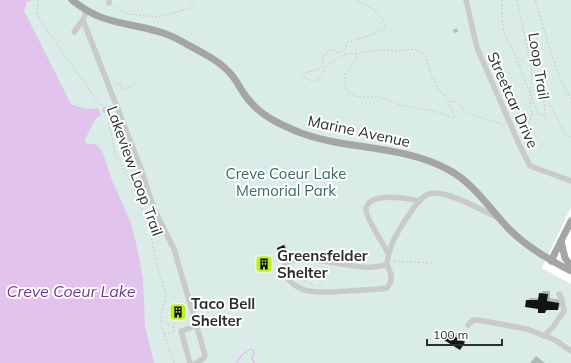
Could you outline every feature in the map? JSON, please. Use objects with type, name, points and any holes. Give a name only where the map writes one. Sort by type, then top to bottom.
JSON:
[{"type":"main road","name":"Marine Avenue","points":[[72,0],[104,19],[158,31],[180,40],[221,65],[234,78],[255,108],[276,122],[321,139],[403,153],[432,161],[446,168],[464,180],[524,243],[551,261],[571,271]]},
{"type":"main road","points":[[551,261],[571,221]]},
{"type":"main road","points":[[561,241],[565,258],[571,266]]},
{"type":"street","name":"Streetcar Drive","points":[[466,0],[477,48],[530,166],[571,181]]},
{"type":"street","points":[[74,32],[83,20],[87,10]]},
{"type":"street","points":[[83,20],[140,166],[154,209],[174,249],[204,355],[204,358],[196,363]]},
{"type":"street","points":[[106,110],[116,107]]},
{"type":"street","points":[[387,262],[380,267],[360,266],[321,260],[298,259],[286,264],[284,272],[296,286],[311,291],[325,293],[387,288],[391,281],[391,275],[387,262],[388,253],[396,234],[420,200],[428,194],[433,193],[452,196],[500,219]]},
{"type":"street","points":[[388,253],[366,210],[368,204],[376,199],[390,197],[420,200]]},
{"type":"street","points":[[544,336],[557,322],[564,310],[559,294]]},
{"type":"street","points":[[468,325],[473,320],[478,320],[527,329],[555,340],[571,351]]},
{"type":"street","points":[[190,363],[181,331],[190,328],[195,324]]},
{"type":"path","name":"Lakeview Loop Trail","points":[[38,0],[37,12],[40,20],[98,102],[106,110],[115,153],[133,186],[150,230],[156,262],[166,294],[160,321],[174,363]]},
{"type":"path","points":[[109,1],[113,2],[127,14],[157,17],[174,14],[189,8],[194,0]]},
{"type":"path","points":[[355,54],[357,55],[357,58],[346,73],[344,82],[347,91],[355,96],[380,97],[400,105],[454,118],[455,116],[450,102],[438,88],[431,74],[426,58],[422,53],[415,49],[400,51],[376,50],[346,54],[338,58],[324,69],[320,77],[315,80],[310,80],[303,74],[311,70],[320,69],[322,67],[323,58],[328,51],[334,50],[339,53],[344,50],[348,42],[385,29],[385,23],[381,15],[369,6],[356,0]]},
{"type":"path","points":[[450,102],[455,101],[468,114],[512,128],[522,129],[529,123],[532,114],[530,107],[530,94],[504,32],[502,0]]},
{"type":"path","name":"Loop Trail","points":[[516,0],[532,69],[530,94],[538,114],[546,117],[542,89],[564,132],[571,138]]},
{"type":"path","name":"Loop Trail","points":[[535,0],[557,69],[565,89],[571,99]]},
{"type":"path","points":[[116,85],[120,83],[123,89]]},
{"type":"path","points":[[118,91],[134,85]]},
{"type":"path","points":[[283,252],[286,264],[304,280],[318,287],[324,278],[325,273],[324,269],[321,267]]},
{"type":"path","points":[[387,262],[435,263]]},
{"type":"path","points":[[286,264],[293,271],[300,273]]},
{"type":"path","points":[[174,307],[184,309],[182,318],[176,316],[172,316],[174,307]]},
{"type":"path","points":[[172,332],[176,316]]},
{"type":"path","points":[[160,321],[174,326],[181,331]]},
{"type":"path","points":[[164,334],[181,331]]},
{"type":"green space","name":"Creve Coeur Lake Memorial Park","points":[[0,0],[571,0],[571,207],[542,268],[571,284],[571,363],[0,363]]},
{"type":"water","name":"Creve Coeur Lake","points":[[0,0],[32,0],[27,2],[24,11],[71,104],[84,108],[98,108],[101,115],[96,118],[85,139],[86,143],[94,144],[99,147],[103,153],[111,178],[131,223],[143,279],[145,326],[154,363],[0,363]]},
{"type":"building","points":[[284,245],[286,251],[279,254],[277,248]]},
{"type":"building","name":"Greensfelder Shelter","points":[[264,258],[268,260],[270,264],[268,268],[264,270],[260,268],[258,264],[260,260]]},
{"type":"building","points":[[539,293],[548,294],[547,301],[559,303],[558,310],[546,310],[545,313],[538,313],[538,309],[525,307],[526,300],[538,300]]},
{"type":"building","name":"Taco Bell Shelter","points":[[174,308],[183,309],[181,317],[173,315]]},
{"type":"building","points":[[448,333],[465,342],[460,350],[444,340]]},
{"type":"waterway","points":[[236,363],[242,355],[251,349],[254,351],[252,359],[255,363]]},
{"type":"place","name":"Greensfelder Shelter","points":[[264,264]]},
{"type":"place","name":"Taco Bell Shelter","points":[[178,312]]}]
